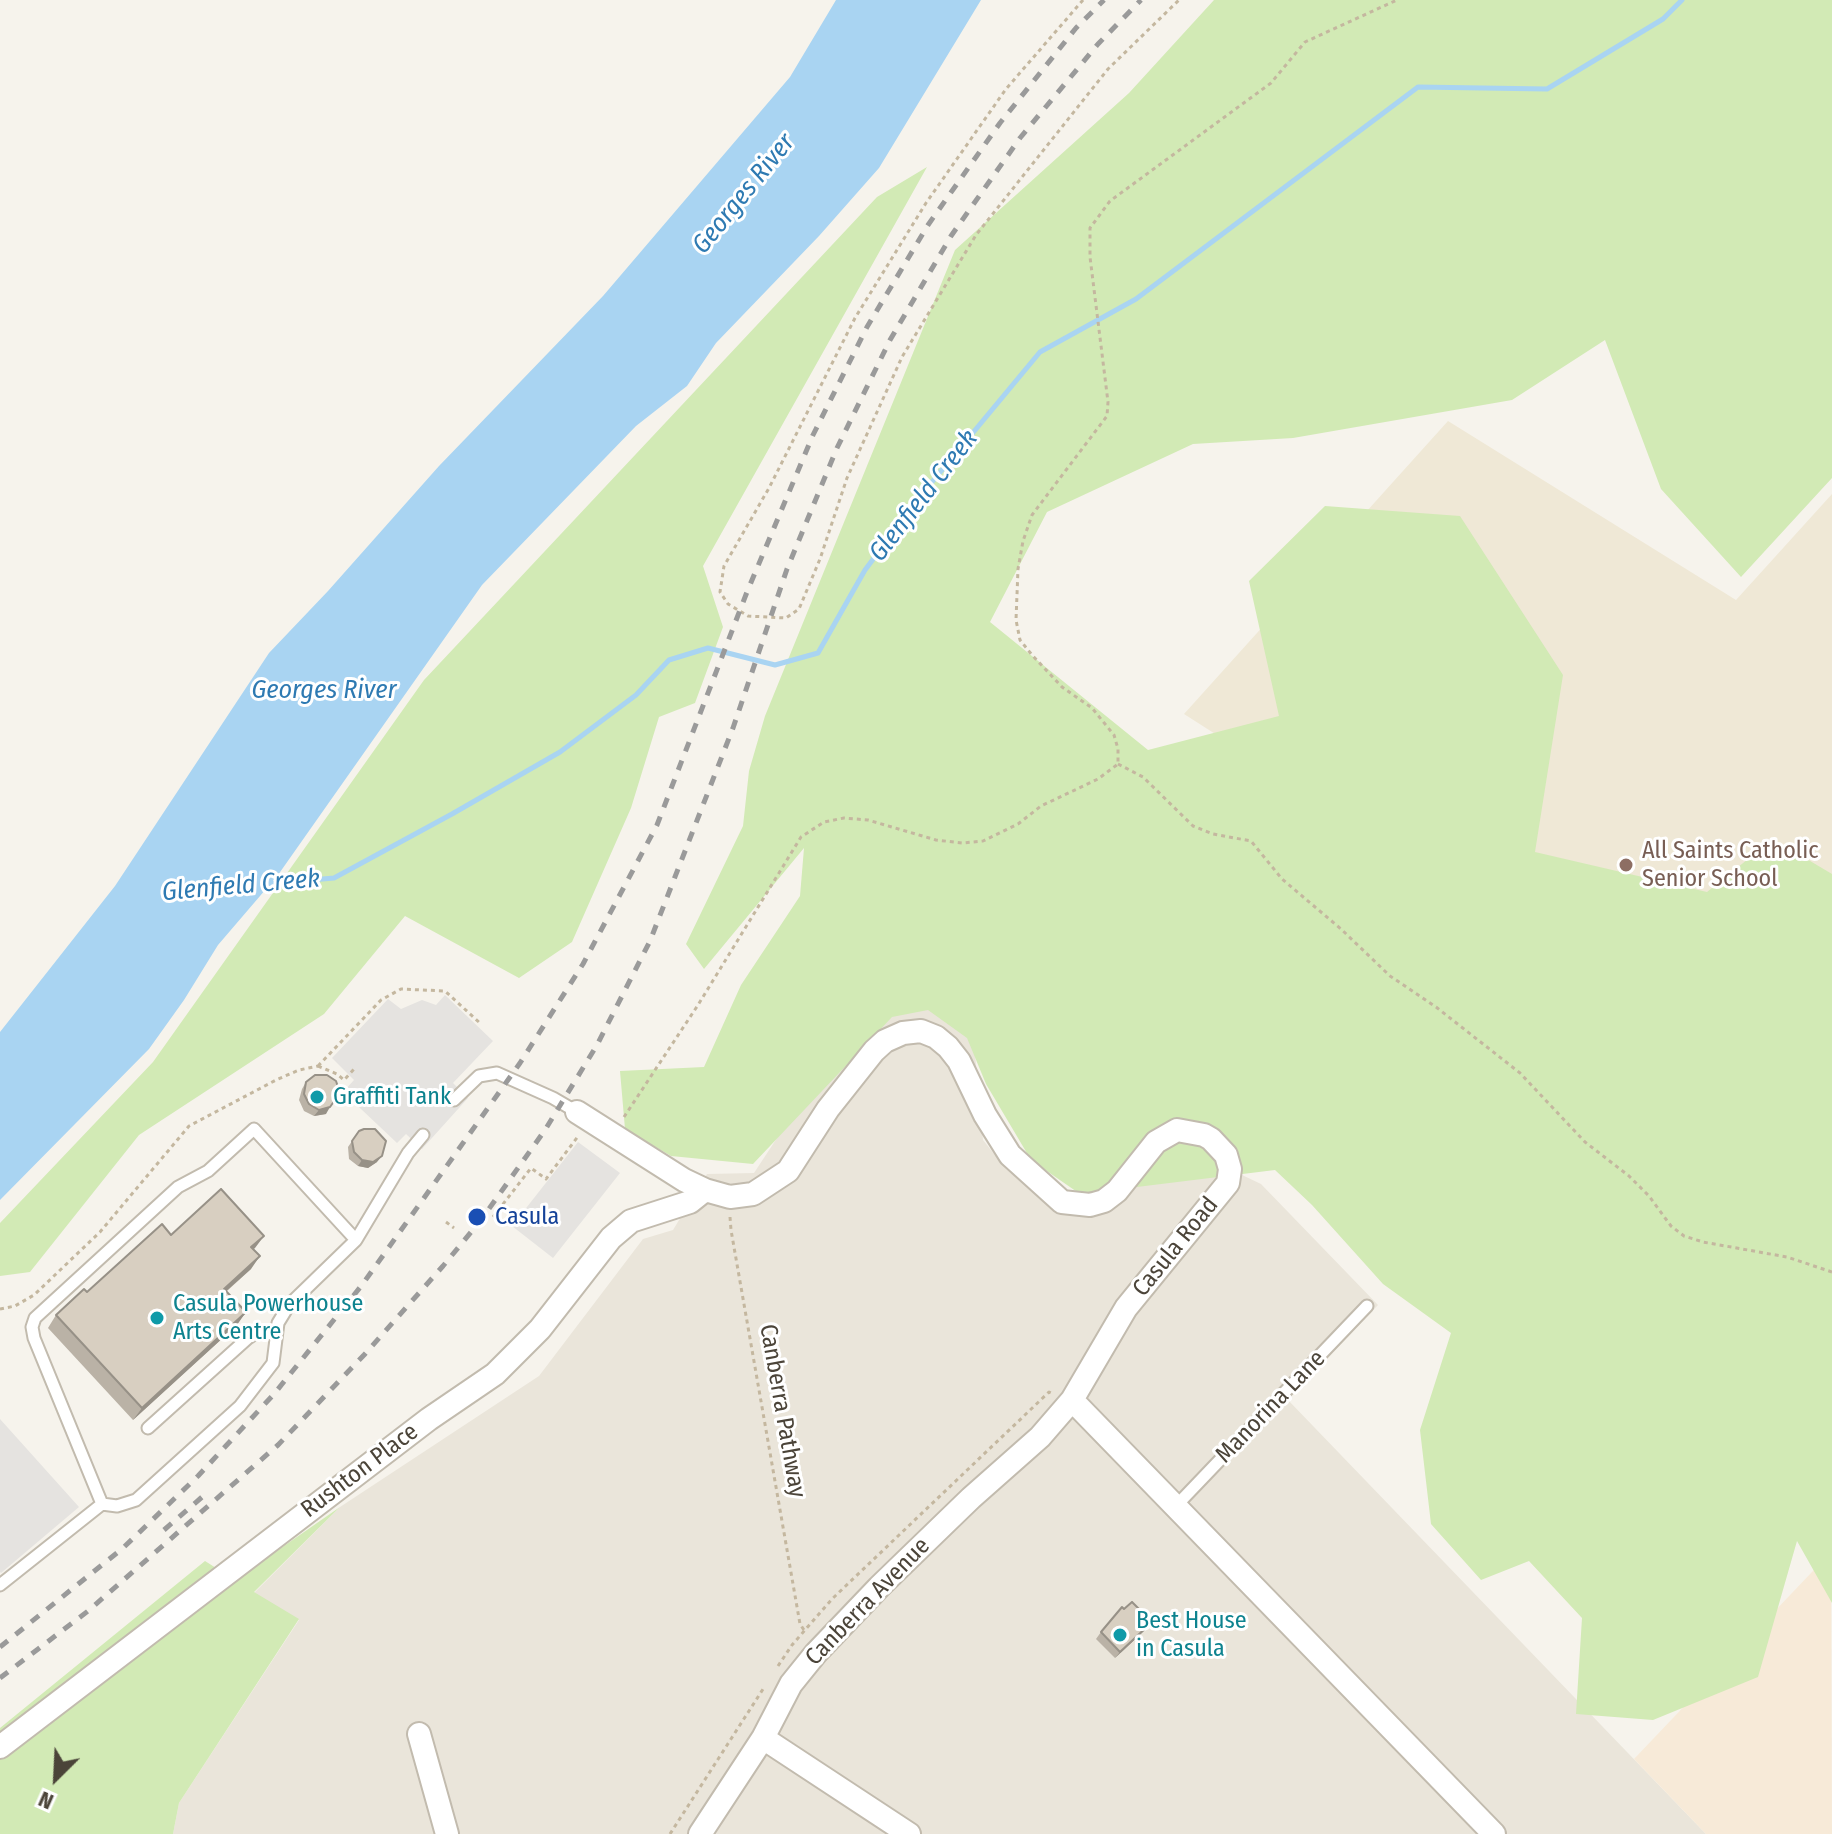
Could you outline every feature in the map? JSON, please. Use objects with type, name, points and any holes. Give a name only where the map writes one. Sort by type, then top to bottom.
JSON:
[{"type":"street","name":"Casula Road","points":[[730,1197],[753,1194],[788,1171],[828,1109],[863,1063],[885,1041],[910,1031],[921,1031],[936,1037],[948,1047],[959,1061],[985,1115],[1010,1155],[1062,1202],[1090,1205],[1104,1201],[1117,1191],[1156,1142],[1172,1132],[1197,1133],[1211,1139],[1226,1155],[1230,1169],[1228,1183],[1126,1308],[1072,1400]]},
{"type":"street","points":[[580,1121],[684,1180],[730,1197]]},
{"type":"street","name":"Rushton Place","points":[[0,1747],[429,1419],[495,1374],[540,1329],[611,1238],[631,1221],[690,1202],[705,1190]]},
{"type":"street","points":[[1072,1400],[1494,1834]]},
{"type":"street","name":"Canberra Avenue","points":[[700,1834],[763,1738],[791,1684],[816,1653],[971,1498],[1040,1437],[1072,1400]]},
{"type":"street","points":[[419,1734],[447,1834]]},
{"type":"street","points":[[763,1738],[909,1834]]},
{"type":"lane","points":[[454,1100],[479,1076],[497,1073],[553,1098],[580,1121]]},
{"type":"lane","points":[[102,1504],[34,1338],[32,1327],[35,1318],[178,1187],[208,1171],[254,1129],[356,1240]]},
{"type":"lane","points":[[0,1585],[102,1504],[117,1506],[136,1500],[240,1406],[273,1363],[278,1323],[289,1305],[356,1240],[408,1153],[423,1135]]},
{"type":"lane","name":"Manorina Lane","points":[[1175,1507],[1367,1306]]},
{"type":"lane","points":[[148,1428],[248,1338],[254,1334],[276,1333]]},
{"type":"path","points":[[1083,0],[1006,89],[926,203],[855,318],[769,488],[724,566],[720,592],[728,604],[748,616],[786,618],[799,609],[820,559],[847,478],[902,357],[976,235],[1108,69],[1179,0]]},
{"type":"path","points":[[1118,764],[1114,735],[1092,708],[1062,687],[1032,655],[1020,640],[1016,620],[1018,569],[1032,515],[1107,416],[1090,228],[1110,201],[1271,83],[1305,42],[1397,0]]},
{"type":"path","points":[[620,1120],[628,1113],[698,1005],[801,837],[824,822],[844,818],[868,820],[936,840],[962,843],[983,841],[1018,824],[1041,806],[1098,779],[1118,764]]},
{"type":"path","points":[[1118,764],[1143,777],[1193,826],[1213,834],[1251,841],[1272,870],[1390,976],[1436,1007],[1520,1073],[1585,1142],[1629,1176],[1649,1196],[1671,1226],[1684,1236],[1787,1257],[1832,1272]]},
{"type":"path","points":[[0,1309],[15,1306],[34,1295],[100,1232],[189,1126],[276,1080],[318,1066],[381,1000],[401,989],[445,991],[481,1024]]},
{"type":"path","points":[[318,1066],[344,1080],[356,1067]]},
{"type":"path","points":[[493,1217],[531,1168],[546,1179],[580,1121]]},
{"type":"path","name":"Canberra Pathway","points":[[730,1197],[731,1230],[800,1624],[804,1631]]},
{"type":"path","points":[[446,1222],[454,1228]]},
{"type":"path","points":[[670,1834],[756,1701]]},
{"type":"shaded area","name":"All Saints Catholic Senior School","points":[[1448,421],[1736,600],[1832,494],[1832,1050],[1655,1015],[1184,714]]},
{"type":"shaded area","points":[[445,995],[493,1041],[453,1083],[468,1098],[422,1149],[406,1134],[397,1143],[343,1092],[354,1080],[332,1058],[388,999],[401,1009],[422,1000],[436,1005]]},
{"type":"shaded area","points":[[927,999],[973,1032],[983,1140],[1006,1169],[1042,1197],[1065,1210],[1092,1216],[1124,1200],[1146,1175],[1202,1156],[1261,1184],[1378,1305],[1288,1400],[1706,1834],[173,1834],[179,1803],[299,1620],[254,1593],[340,1507],[539,1376],[643,1239],[673,1230],[707,1174],[754,1173],[804,1097],[877,1012]]},
{"type":"shaded area","points":[[578,1142],[620,1173],[553,1258],[512,1226]]},
{"type":"shaded area","points":[[0,1419],[79,1507],[1,1573],[0,1572]]},
{"type":"shaded area","points":[[1831,1552],[1832,1834],[1706,1834],[1634,1759]]},
{"type":"green space","points":[[1214,0],[1832,0],[1832,478],[1741,577],[1661,489],[1605,340],[1512,400],[1293,438],[1193,444],[1047,512],[990,622],[1148,750],[1279,716],[1249,581],[1325,506],[1460,516],[1563,675],[1535,852],[1707,892],[1773,839],[1832,874],[1832,1603],[1797,1541],[1758,1677],[1653,1720],[1576,1714],[1582,1618],[1529,1561],[1481,1580],[1431,1524],[1420,1430],[1451,1333],[1383,1284],[1312,1205],[1275,1170],[1080,1194],[1031,1160],[986,1084],[967,1038],[928,1010],[892,1017],[753,1164],[671,1156],[625,1129],[620,1071],[704,1067],[741,985],[800,896],[804,848],[704,969],[686,944],[743,826],[749,771],[765,716],[955,250],[1129,93]]},
{"type":"green space","points":[[927,167],[703,566],[723,627],[695,703],[659,717],[631,808],[572,942],[519,978],[405,916],[324,1014],[139,1135],[30,1272],[0,1276],[0,1223],[153,1062],[424,680],[877,197]]},
{"type":"green space","points":[[340,1507],[254,1592],[299,1619],[179,1803],[173,1834],[0,1834],[0,1728],[205,1561],[235,1580]]},
{"type":"water","name":"Georges River","points":[[836,0],[981,0],[879,168],[819,236],[716,343],[687,386],[636,426],[482,585],[278,875],[218,945],[149,1049],[0,1200],[0,1032],[115,886],[269,653],[439,466],[603,296],[790,77]]},
{"type":"building","name":"Graffiti Tank","points":[[315,1075],[327,1075],[336,1081],[340,1093],[330,1107],[319,1110],[309,1104],[304,1094],[306,1082]]},
{"type":"building","name":"Graffiti Tank","points":[[364,1129],[375,1129],[386,1141],[382,1156],[373,1162],[362,1160],[354,1152],[352,1141]]},
{"type":"building","name":"Casula Powerhouse Arts Centre","points":[[221,1189],[264,1236],[251,1247],[260,1256],[224,1289],[246,1312],[142,1408],[56,1315],[84,1289],[87,1292],[162,1224],[171,1235]]},
{"type":"building","name":"Best House in Casula","points":[[1132,1602],[1152,1622],[1120,1652],[1101,1632],[1122,1607],[1124,1609]]},
{"type":"waterway","name":"Glenfield Creek","points":[[267,884],[334,878],[452,814],[560,752],[636,695],[669,660],[708,648],[775,665],[818,653],[865,570],[922,494],[1040,352],[1136,299],[1418,87],[1547,89],[1663,19],[1682,0]]},
{"type":"railway","points":[[0,1647],[123,1548],[198,1476],[274,1394],[362,1285],[520,1063],[583,964],[657,825],[747,592],[813,435],[867,327],[928,225],[1000,123],[1076,28],[1104,0]]},
{"type":"railway","points":[[0,1678],[88,1611],[278,1445],[443,1266],[481,1220],[545,1130],[597,1045],[650,941],[733,728],[787,569],[837,448],[890,340],[951,236],[1020,138],[1098,44],[1141,0]]},
{"type":"railway","points":[[164,1530],[209,1491]]},
{"type":"place","name":"All Saints Catholic Senior School","points":[[1626,865]]},
{"type":"place","name":"Graffiti Tank","points":[[317,1097]]},
{"type":"place","name":"Casula","points":[[477,1217]]},
{"type":"place","name":"Casula Powerhouse Arts Centre","points":[[157,1318]]},
{"type":"place","name":"Best House in Casula","points":[[1120,1635]]}]
